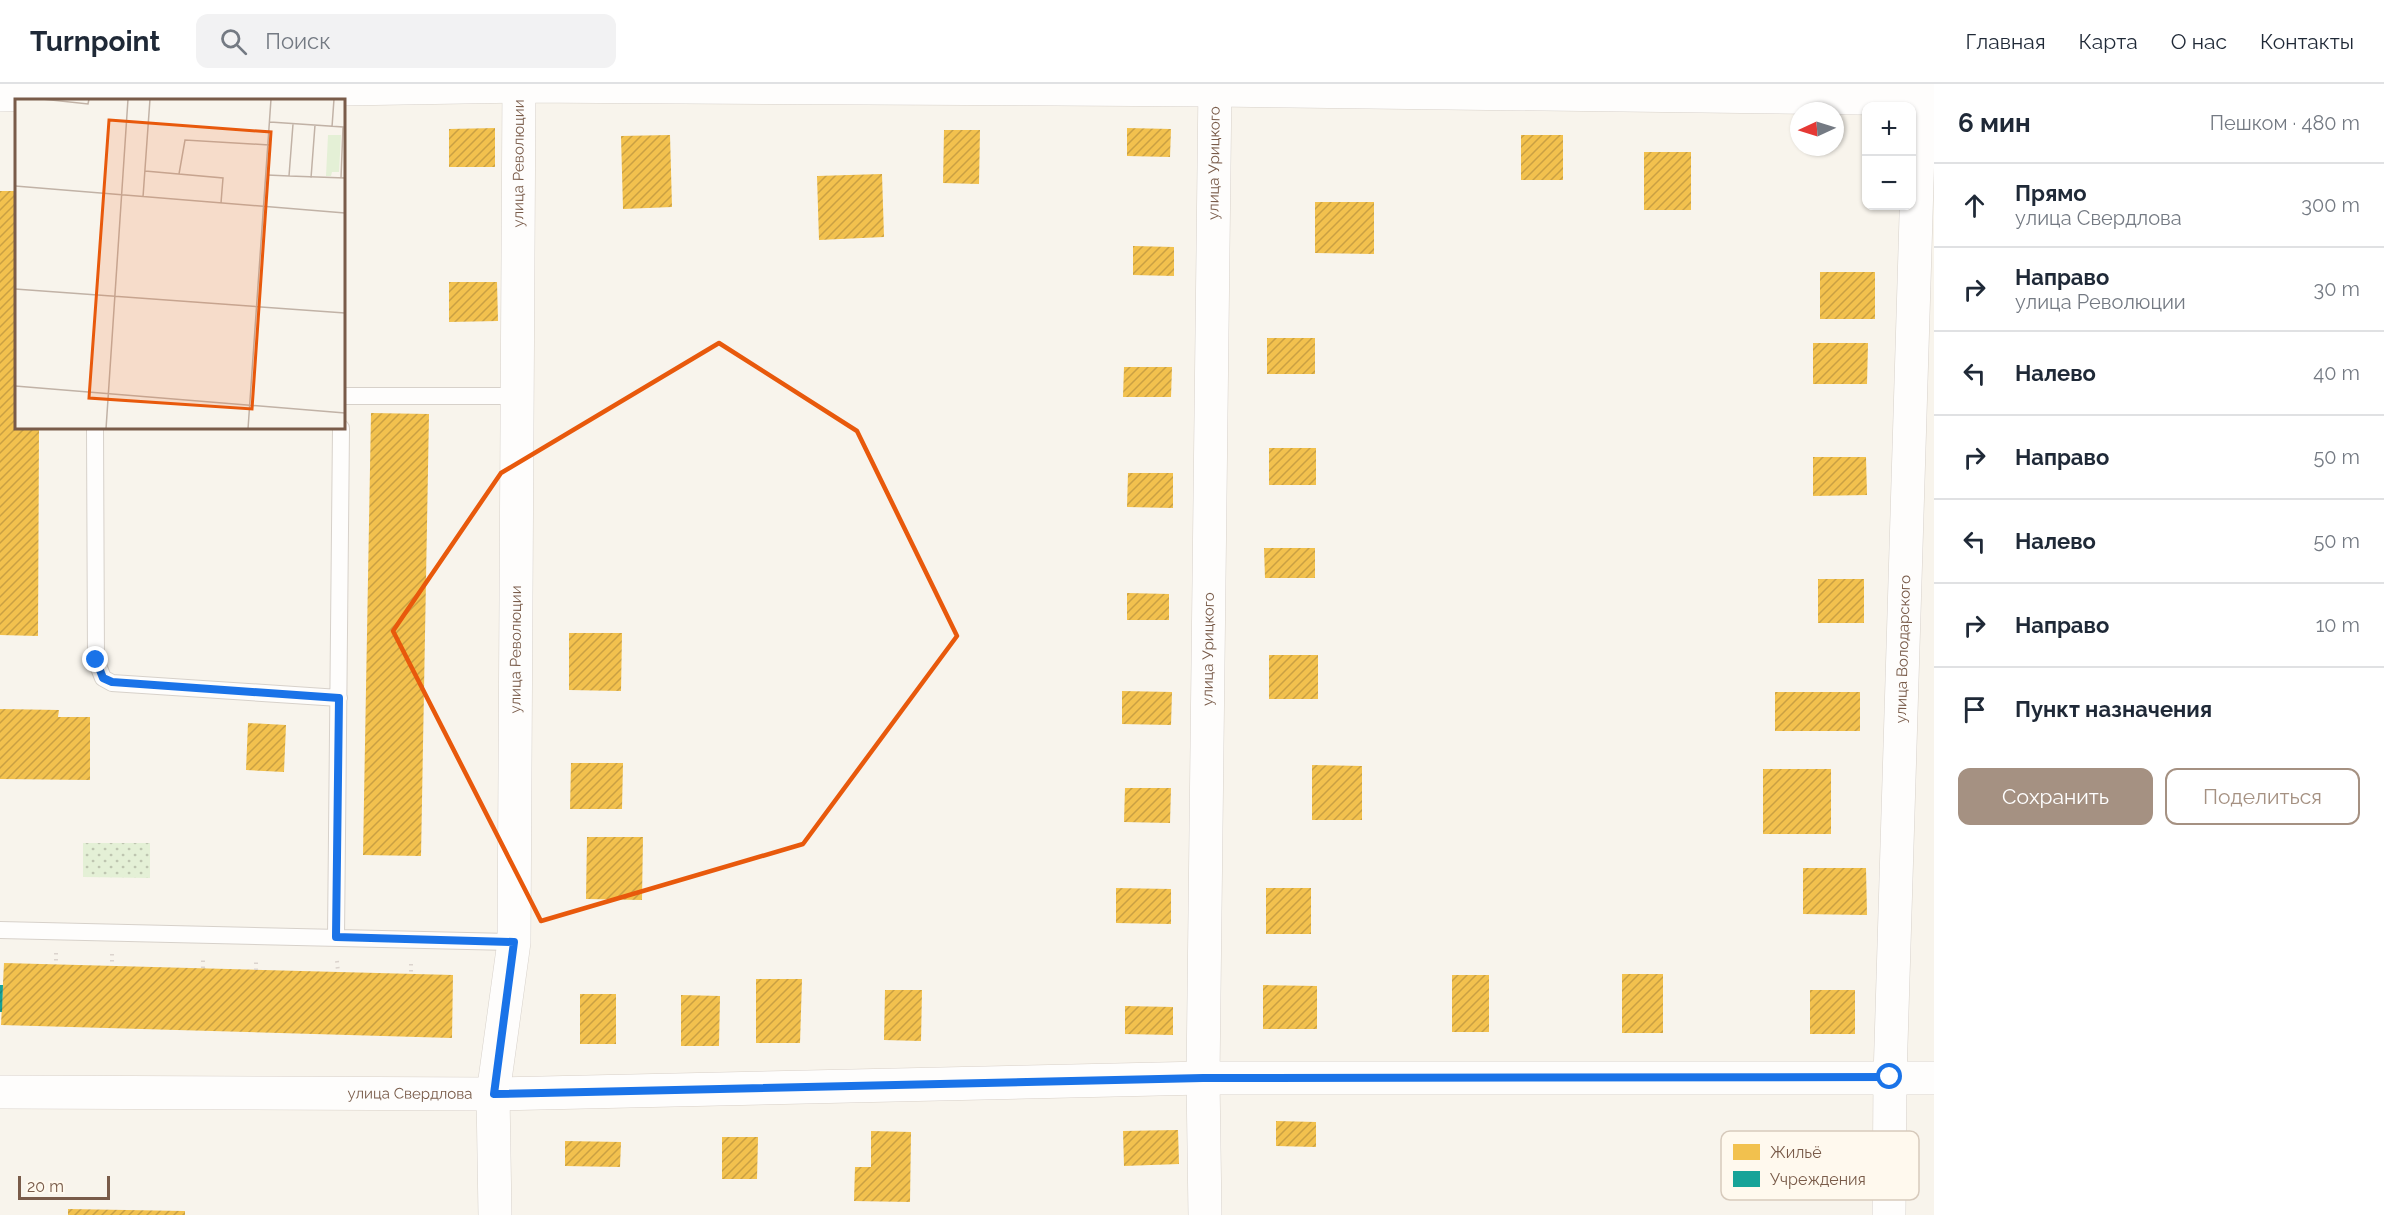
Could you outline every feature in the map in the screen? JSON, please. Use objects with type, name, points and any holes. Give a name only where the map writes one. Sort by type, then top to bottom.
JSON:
[{"type":"street","points":[[0,95],[95,97],[302,87],[519,85],[1215,87],[1925,94]]},
{"type":"street","name":"улица Революции","points":[[495,1215],[494,1094],[514,942],[519,85]]},
{"type":"street","name":"улица Урицкого","points":[[1205,1215],[1203,1078],[1215,87]]},
{"type":"street","name":"улица Володарского","points":[[1890,1131],[1925,94]]},
{"type":"street","name":"улица Свердлова","points":[[0,1092],[494,1094],[1203,1078],[1934,1078]]},
{"type":"street","name":"улица Володарского","points":[[1889,1200],[1889,1215]]},
{"type":"lane","points":[[345,396],[517,396]]},
{"type":"lane","points":[[95,429],[96,660],[103,678],[112,682],[339,698]]},
{"type":"lane","points":[[336,937],[341,429]]},
{"type":"lane","points":[[0,930],[514,942]]},
{"type":"highlighted area","points":[[719,343],[857,431],[957,636],[803,844],[541,921],[393,631],[501,473]]},
{"type":"green space","points":[[83,843],[150,843],[150,878],[83,877]]},
{"type":"building: Жильё","points":[[495,128],[495,167],[449,167],[449,129]]},
{"type":"building: Жильё","points":[[1127,128],[1171,129],[1170,157],[1127,156]]},
{"type":"building: Жильё","points":[[944,130],[980,130],[979,184],[943,183]]},
{"type":"building: Жильё","points":[[670,135],[672,207],[623,209],[621,136]]},
{"type":"building: Жильё","points":[[1521,135],[1563,135],[1563,180],[1521,180]]},
{"type":"building: Жильё","points":[[1644,152],[1691,152],[1691,210],[1644,210]]},
{"type":"building: Жильё","points":[[882,174],[884,237],[819,240],[817,176]]},
{"type":"building: Жильё","points":[[0,191],[15,191],[15,429],[39,429],[38,636],[0,635]]},
{"type":"building: Жильё","points":[[1315,202],[1374,202],[1374,254],[1315,253]]},
{"type":"building: Жильё","points":[[1133,246],[1174,247],[1174,276],[1133,275]]},
{"type":"building: Жильё","points":[[1820,272],[1875,272],[1875,319],[1820,319]]},
{"type":"building: Жильё","points":[[449,282],[497,282],[498,321],[449,322]]},
{"type":"building: Жильё","points":[[1267,338],[1315,338],[1315,374],[1267,374]]},
{"type":"building: Жильё","points":[[1813,343],[1868,343],[1867,384],[1813,384]]},
{"type":"building: Жильё","points":[[1124,367],[1172,367],[1171,397],[1123,397]]},
{"type":"building: Жильё","points":[[371,413],[429,414],[421,856],[363,855]]},
{"type":"building: Жильё","points":[[1269,448],[1316,448],[1316,485],[1269,485]]},
{"type":"building: Жильё","points":[[1813,457],[1866,457],[1867,495],[1813,496]]},
{"type":"building: Жильё","points":[[1128,473],[1173,473],[1173,508],[1127,507]]},
{"type":"building: Жильё","points":[[1264,548],[1315,548],[1315,578],[1265,578]]},
{"type":"building: Жильё","points":[[1818,579],[1864,579],[1864,623],[1818,623]]},
{"type":"building: Жильё","points":[[1127,593],[1169,594],[1169,620],[1127,620]]},
{"type":"building: Жильё","points":[[569,633],[622,633],[621,691],[569,690]]},
{"type":"building: Жильё","points":[[1269,655],[1318,655],[1318,699],[1269,699]]},
{"type":"building: Жильё","points":[[1122,691],[1172,692],[1171,725],[1122,724]]},
{"type":"building: Жильё","points":[[1775,692],[1860,692],[1860,731],[1775,731]]},
{"type":"building: Жильё","points":[[0,709],[59,710],[58,717],[90,717],[90,780],[0,779]]},
{"type":"building: Жильё","points":[[248,723],[286,725],[284,772],[246,770]]},
{"type":"building: Жильё","points":[[571,763],[623,763],[622,809],[570,809]]},
{"type":"building: Жильё","points":[[1312,765],[1362,766],[1362,820],[1312,820]]},
{"type":"building: Жильё","points":[[1763,769],[1831,769],[1831,834],[1763,834]]},
{"type":"building: Жильё","points":[[1125,788],[1171,788],[1170,823],[1124,822]]},
{"type":"building: Жильё","points":[[587,837],[643,837],[642,900],[586,899]]},
{"type":"building: Жильё","points":[[1803,868],[1866,868],[1867,915],[1803,914]]},
{"type":"building: Жильё","points":[[1116,888],[1171,889],[1171,924],[1116,923]]},
{"type":"building: Жильё","points":[[1266,888],[1311,888],[1311,934],[1266,934]]},
{"type":"building: Жильё","points":[[4,963],[453,975],[452,1038],[1,1025]]},
{"type":"building: Жильё","points":[[1622,974],[1663,974],[1663,1033],[1622,1033]]},
{"type":"building: Жильё","points":[[1452,975],[1489,975],[1489,1032],[1452,1032]]},
{"type":"building: Жильё","points":[[756,979],[802,979],[800,1043],[756,1043]]},
{"type":"building: Жильё","points":[[1263,985],[1317,986],[1317,1029],[1263,1029]]},
{"type":"building: Жильё","points":[[885,990],[922,990],[921,1041],[884,1040]]},
{"type":"building: Жильё","points":[[1810,990],[1855,990],[1855,1034],[1810,1034]]},
{"type":"building: Жильё","points":[[580,994],[616,994],[616,1044],[580,1044]]},
{"type":"building: Жильё","points":[[681,995],[720,996],[719,1046],[681,1046]]},
{"type":"building: Жильё","points":[[1125,1006],[1173,1007],[1173,1035],[1125,1034]]},
{"type":"building: Жильё","points":[[1276,1121],[1316,1122],[1316,1147],[1276,1146]]},
{"type":"building: Жильё","points":[[1178,1130],[1179,1164],[1124,1166],[1123,1131]]},
{"type":"building: Жильё","points":[[871,1131],[911,1132],[910,1202],[854,1201],[855,1167],[871,1167]]},
{"type":"building: Жильё","points":[[722,1137],[758,1137],[757,1179],[722,1179]]},
{"type":"building: Жильё","points":[[565,1141],[621,1142],[620,1167],[565,1166]]},
{"type":"building: Жильё","points":[[68,1209],[185,1211],[185,1215],[68,1215]]},
{"type":"building: Учреждения","points":[[0,985],[3,985],[2,1012],[0,1012]]},
{"type":"route","points":[[96,660],[103,678],[112,682],[339,698],[336,937],[514,942],[494,1094],[1203,1078],[1890,1077]]}]
